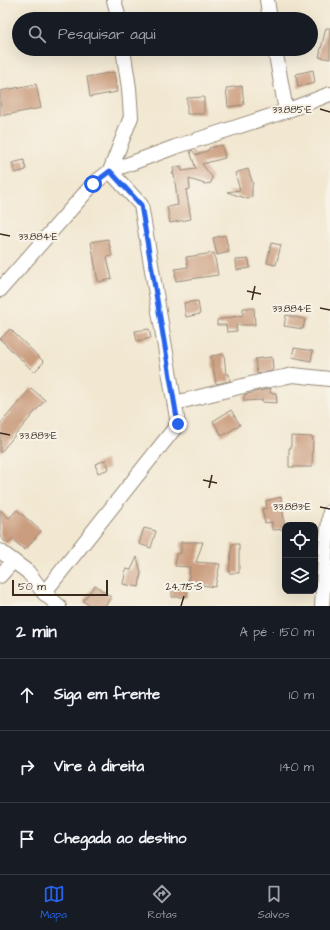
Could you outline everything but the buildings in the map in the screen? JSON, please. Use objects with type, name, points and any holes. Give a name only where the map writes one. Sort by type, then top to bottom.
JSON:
[{"type":"street","points":[[114,0],[117,12]]},
{"type":"street","points":[[267,0],[269,12]]},
{"type":"street","points":[[110,171],[131,117],[129,88],[124,56]]},
{"type":"street","points":[[277,56],[286,111]]},
{"type":"street","points":[[0,290],[93,184],[110,171],[286,111],[330,94]]},
{"type":"street","points":[[44,593],[178,424],[141,205],[110,171]]},
{"type":"street","points":[[175,404],[263,381],[293,375],[330,379]]},
{"type":"street","points":[[322,606],[330,512]]},
{"type":"street","points":[[0,551],[28,572],[44,593],[59,606]]},
{"type":"street","points":[[0,576],[13,561]]},
{"type":"route","points":[[93,184],[110,171],[141,205],[178,424]]}]
